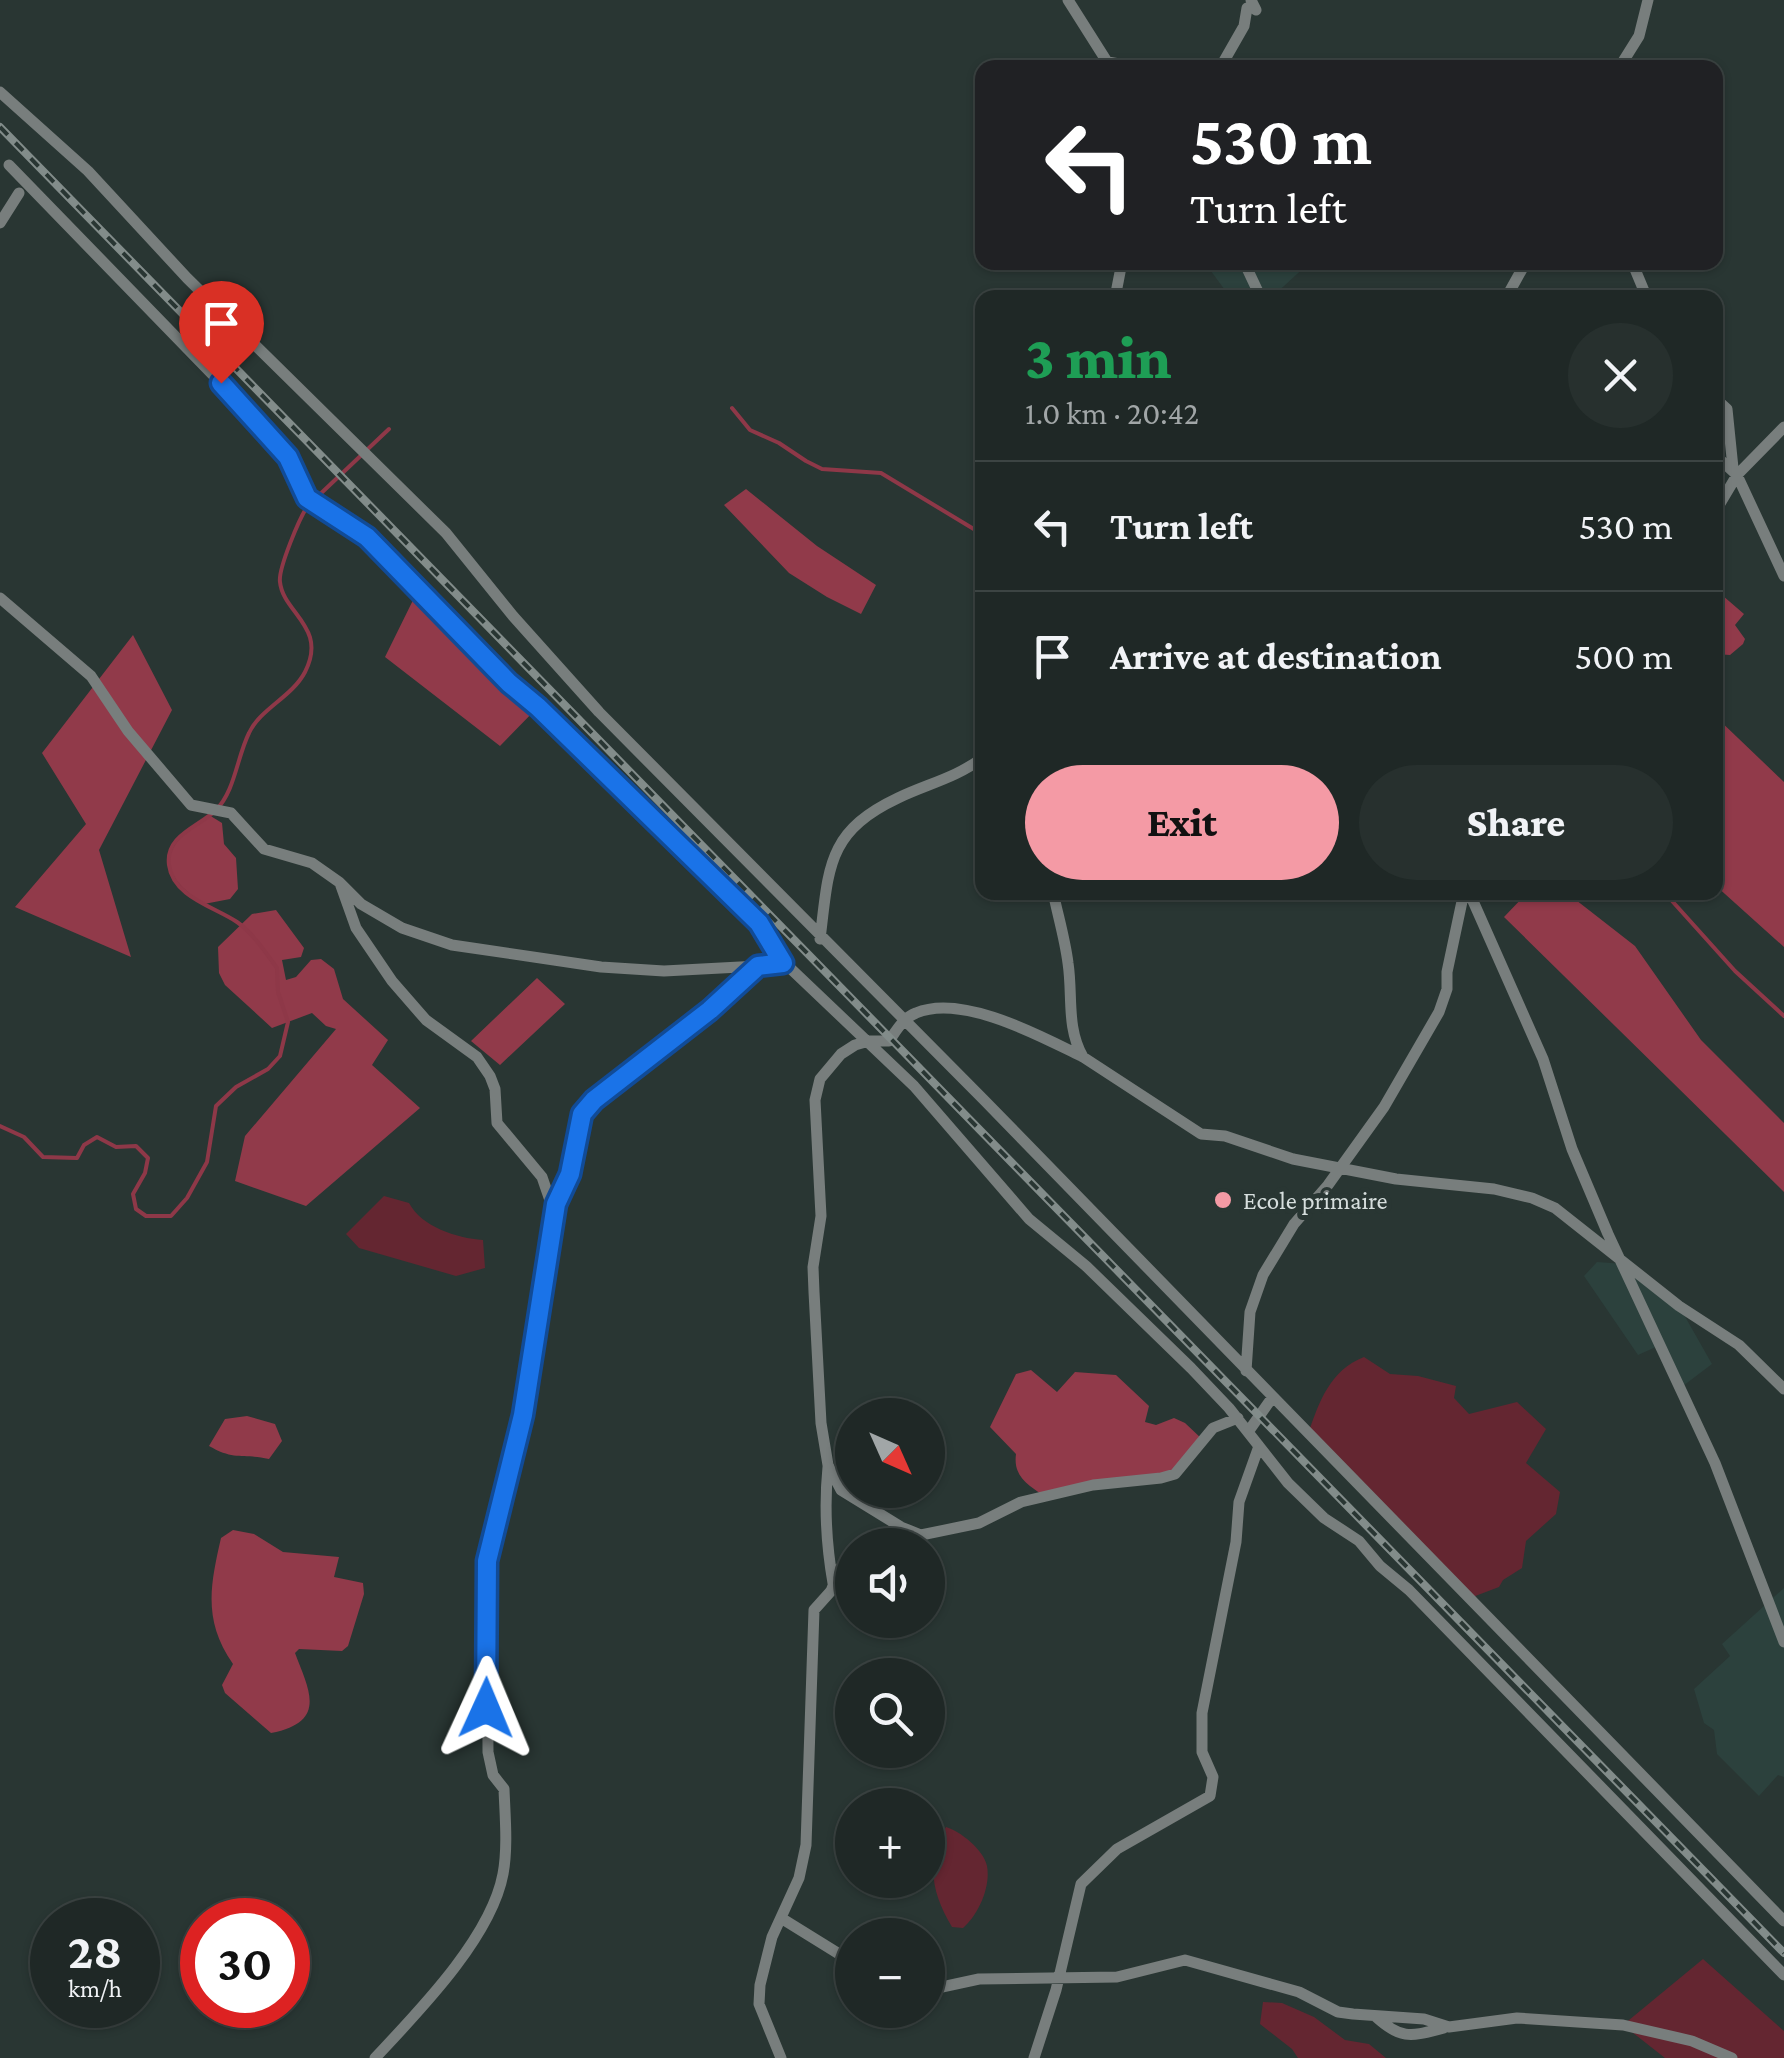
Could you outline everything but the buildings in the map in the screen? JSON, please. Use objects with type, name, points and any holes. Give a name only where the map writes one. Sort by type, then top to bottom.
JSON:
[{"type":"street","points":[[1068,0],[1107,60]]},
{"type":"street","points":[[1623,60],[1638,36],[1649,1]]},
{"type":"street","points":[[1225,60],[1251,6]]},
{"type":"street","points":[[0,92],[88,172],[187,278],[446,532],[513,616],[599,712],[1416,1541],[1784,1921]]},
{"type":"street","points":[[9,165],[244,407],[288,457],[307,498],[367,537],[509,683],[759,923],[783,963],[869,1041],[972,1150],[1029,1219],[1086,1266],[1191,1368],[1238,1418],[1288,1483],[1324,1518],[1359,1541],[1380,1566],[1409,1590],[1784,1975]]},
{"type":"street","points":[[0,223],[19,193]]},
{"type":"street","points":[[1723,406],[1727,410],[1735,472],[1784,576]]},
{"type":"street","points":[[1723,496],[1735,472],[1784,427]]},
{"type":"street","points":[[1723,462],[1735,472]]},
{"type":"street","points":[[0,598],[92,676],[128,731],[191,806],[231,813],[264,849],[312,864],[340,882],[371,910],[414,933],[452,945],[600,966],[664,971],[783,963]]},
{"type":"street","points":[[820,938],[828,873],[847,832],[898,798],[942,782],[975,762]]},
{"type":"street","points":[[340,882],[356,928],[392,981],[426,1020],[477,1057],[490,1076],[497,1122],[542,1177],[554,1214]]},
{"type":"street","points":[[1054,900],[1069,965],[1068,1006],[1075,1043],[1084,1057]]},
{"type":"street","points":[[1246,1371],[1250,1312],[1263,1275],[1294,1224],[1328,1184],[1393,1093],[1438,1012],[1447,989],[1447,972],[1464,900]]},
{"type":"street","points":[[1470,900],[1543,1059],[1572,1149],[1668,1366],[1716,1463],[1784,1642]]},
{"type":"street","points":[[375,2058],[446,1980],[491,1908],[503,1876],[504,1789],[492,1775],[488,1752],[487,1561],[523,1415],[554,1214],[570,1174],[579,1124],[586,1107],[696,1022],[758,966]]},
{"type":"street","points":[[834,1587],[826,1547],[824,1499],[828,1465],[813,1267],[821,1216],[815,1105],[820,1079],[834,1061],[852,1046],[888,1041],[904,1020],[928,1010],[958,1009],[994,1018],[1084,1057],[1201,1134],[1225,1136],[1293,1158],[1396,1179],[1494,1189],[1555,1208],[1624,1264],[1739,1346],[1784,1390]]},
{"type":"street","points":[[1248,1432],[1272,1398]]},
{"type":"street","points":[[945,1531],[980,1524],[1021,1502],[1044,1496],[1175,1474],[1213,1428],[1238,1418]]},
{"type":"street","points":[[1034,2058],[1081,1884],[1117,1849],[1210,1796],[1213,1777],[1202,1752],[1202,1714],[1236,1542],[1240,1502],[1259,1446]]},
{"type":"street","points":[[828,1465],[845,1494],[908,1528]]},
{"type":"street","points":[[781,2058],[760,2004],[760,1985],[772,1937],[799,1878],[806,1845],[814,1610],[835,1584]]},
{"type":"street","points":[[782,1918],[835,1951]]},
{"type":"street","points":[[945,1986],[979,1979],[1117,1978],[1185,1960],[1300,1992],[1338,2012],[1424,2020],[1448,2027],[1517,2018],[1624,2026],[1692,2042],[1732,2058]]},
{"type":"shaded area","points":[[1210,270],[1301,270],[1280,290],[1225,290]]},
{"type":"shaded area","points":[[746,489],[817,546],[876,585],[861,614],[789,573],[724,505]]},
{"type":"shaded area","points":[[419,588],[538,707],[500,746],[385,657]]},
{"type":"shaded area","points":[[1723,596],[1744,614],[1735,625],[1745,639],[1730,655],[1723,655]]},
{"type":"shaded area","points":[[133,635],[172,710],[99,850],[131,957],[15,907],[86,824],[42,753]]},
{"type":"shaded area","points":[[1723,724],[1784,782],[1784,947],[1723,892]]},
{"type":"shaded area","points":[[209,815],[222,823],[224,844],[236,858],[238,889],[230,899],[204,904],[177,880],[170,858],[181,837]]},
{"type":"shaded area","points":[[1520,900],[1576,900],[1635,946],[1701,1040],[1784,1123],[1784,1192],[1504,917]]},
{"type":"shaded area","points":[[276,910],[304,948],[301,957],[282,960],[286,980],[296,977],[311,960],[321,959],[334,969],[343,999],[388,1040],[372,1065],[420,1108],[306,1206],[235,1181],[245,1136],[336,1029],[326,1026],[312,1013],[272,1028],[225,985],[219,973],[218,947],[252,914]]},
{"type":"shaded area","points":[[537,978],[565,1004],[500,1065],[471,1041]]},
{"type":"shaded area","points":[[384,1196],[409,1203],[422,1219],[441,1230],[483,1240],[485,1268],[456,1276],[359,1248],[346,1234]]},
{"type":"shaded area","points":[[1597,1262],[1624,1264],[1679,1306],[1712,1364],[1679,1389],[1658,1346],[1638,1355],[1584,1276]]},
{"type":"shaded area","points":[[1364,1357],[1390,1374],[1418,1376],[1456,1386],[1454,1398],[1469,1414],[1517,1402],[1546,1429],[1526,1463],[1560,1492],[1556,1514],[1526,1541],[1522,1568],[1499,1587],[1470,1598],[1308,1434],[1334,1379]]},
{"type":"shaded area","points":[[1031,1370],[1057,1392],[1075,1372],[1116,1375],[1149,1406],[1145,1422],[1156,1425],[1174,1418],[1203,1440],[1175,1474],[1044,1496],[1022,1479],[1016,1454],[990,1427],[1016,1374]]},
{"type":"shaded area","points":[[247,1416],[275,1424],[282,1441],[269,1459],[232,1455],[209,1446],[225,1419]]},
{"type":"shaded area","points":[[233,1530],[254,1534],[283,1552],[339,1557],[334,1577],[363,1583],[364,1594],[348,1646],[342,1651],[299,1649],[295,1653],[309,1692],[307,1713],[289,1728],[271,1733],[225,1693],[222,1685],[233,1664],[217,1633],[212,1588],[221,1538]]},
{"type":"shaded area","points":[[1784,1588],[1784,1777],[1778,1775],[1759,1796],[1717,1754],[1714,1730],[1704,1723],[1694,1689],[1730,1656],[1722,1644]]},
{"type":"shaded area","points":[[945,1829],[971,1842],[987,1866],[982,1900],[963,1928],[952,1927],[939,1898],[945,1898]]},
{"type":"shaded area","points":[[1703,1959],[1784,2031],[1784,2058],[1665,2058],[1623,2025]]},
{"type":"shaded area","points":[[1263,2002],[1282,2003],[1314,2017],[1345,2040],[1369,2044],[1386,2058],[1298,2058],[1260,2024]]},
{"type":"waterway","points":[[732,408],[750,430],[806,461],[822,469],[881,473],[975,530]]},
{"type":"waterway","points":[[316,498],[389,429]]},
{"type":"waterway","points":[[0,1126],[24,1137],[43,1157],[77,1158],[84,1145],[97,1137],[116,1147],[136,1146],[148,1158],[133,1194],[136,1209],[146,1216],[171,1216],[187,1198],[207,1162],[216,1106],[280,1056],[288,1022],[278,992],[277,968],[243,927],[178,885],[172,876],[169,855],[178,839],[222,802],[254,725],[305,672],[311,656],[308,632],[280,582],[290,543],[309,504]]},
{"type":"waterway","points":[[1671,900],[1735,971],[1784,1016]]},
{"type":"railway","points":[[0,127],[1784,1953]]},
{"type":"place","name":"Ecole primaire","points":[[1223,1200]]},
{"type":"route","points":[[221,383],[288,457],[307,498],[367,537],[509,683],[669,832],[759,923],[783,963],[758,966],[582,1114],[570,1174],[556,1204],[523,1415],[487,1561],[486,1708]]}]
